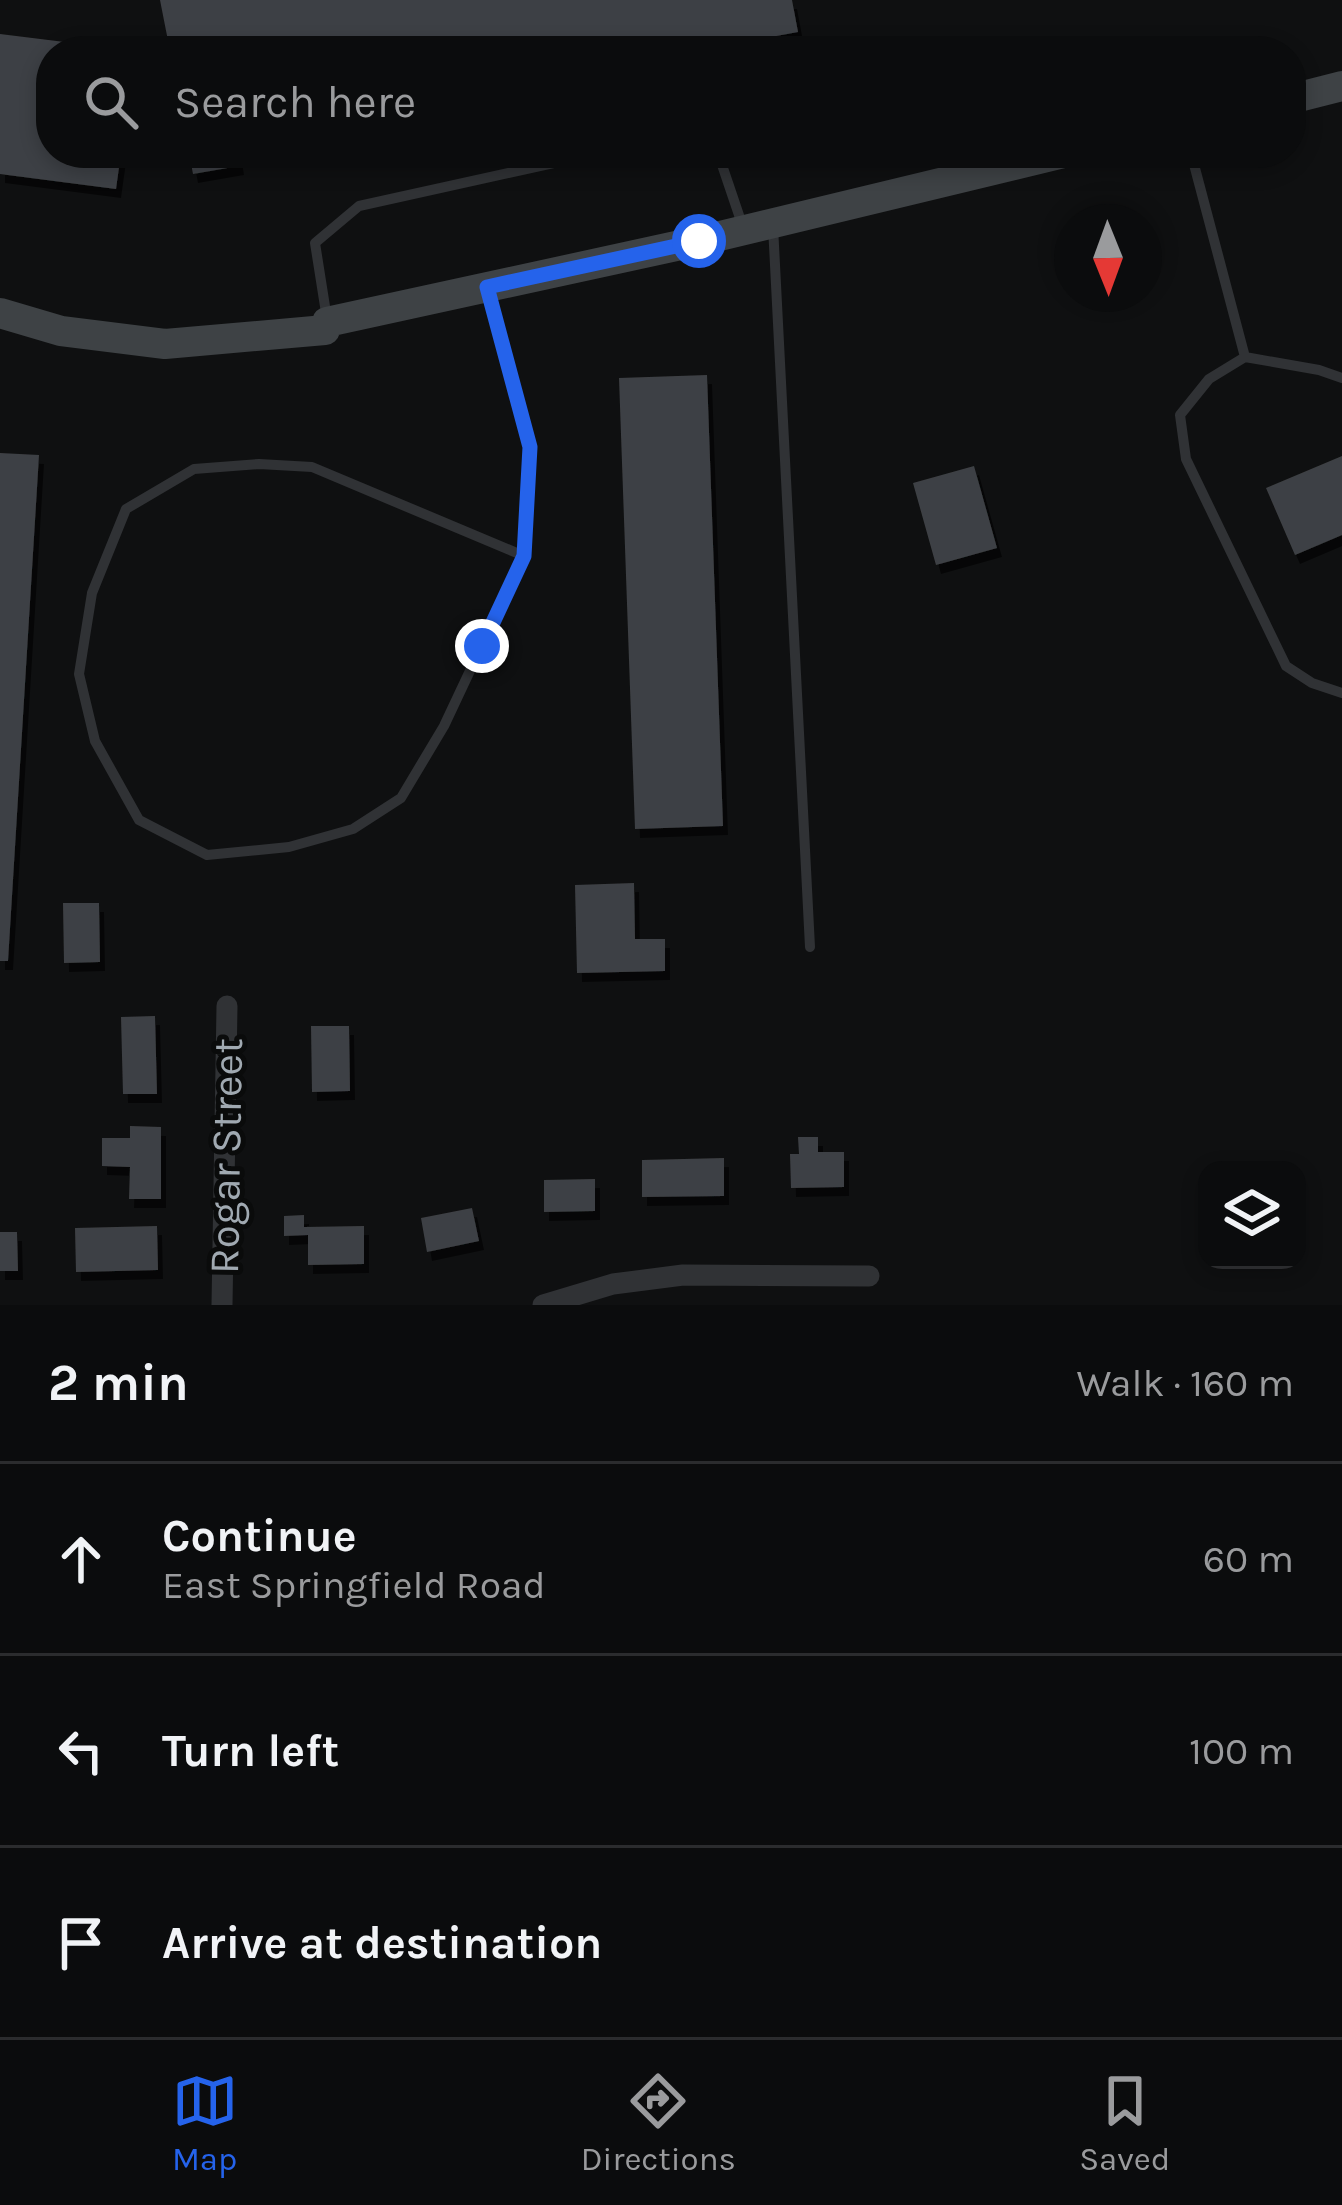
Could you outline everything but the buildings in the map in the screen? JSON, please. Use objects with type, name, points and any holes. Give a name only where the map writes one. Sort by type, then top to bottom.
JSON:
[{"type":"street","points":[[1306,94],[1342,86]]},
{"type":"street","points":[[0,313],[61,331],[165,344],[325,330],[327,322],[1002,168]]},
{"type":"street","name":"Rogar Street","points":[[222,1305],[227,1006]]},
{"type":"street","points":[[543,1305],[614,1284],[683,1275],[869,1276]]},
{"type":"lane","points":[[327,322],[315,243],[359,206],[530,168]]},
{"type":"lane","points":[[725,168],[758,227],[810,947]]},
{"type":"lane","points":[[1195,168],[1245,357]]},
{"type":"lane","points":[[487,287],[530,447],[524,556],[444,726],[401,798],[353,830],[289,847],[207,855],[139,820],[95,741],[79,674],[92,593],[126,509],[194,469],[259,464],[312,467],[524,556]]},
{"type":"lane","points":[[1342,378],[1245,357],[1209,379],[1180,415],[1186,459],[1286,666],[1312,683],[1342,693]]},
{"type":"route","points":[[482,646],[524,556],[530,447],[487,287],[699,241]]}]
